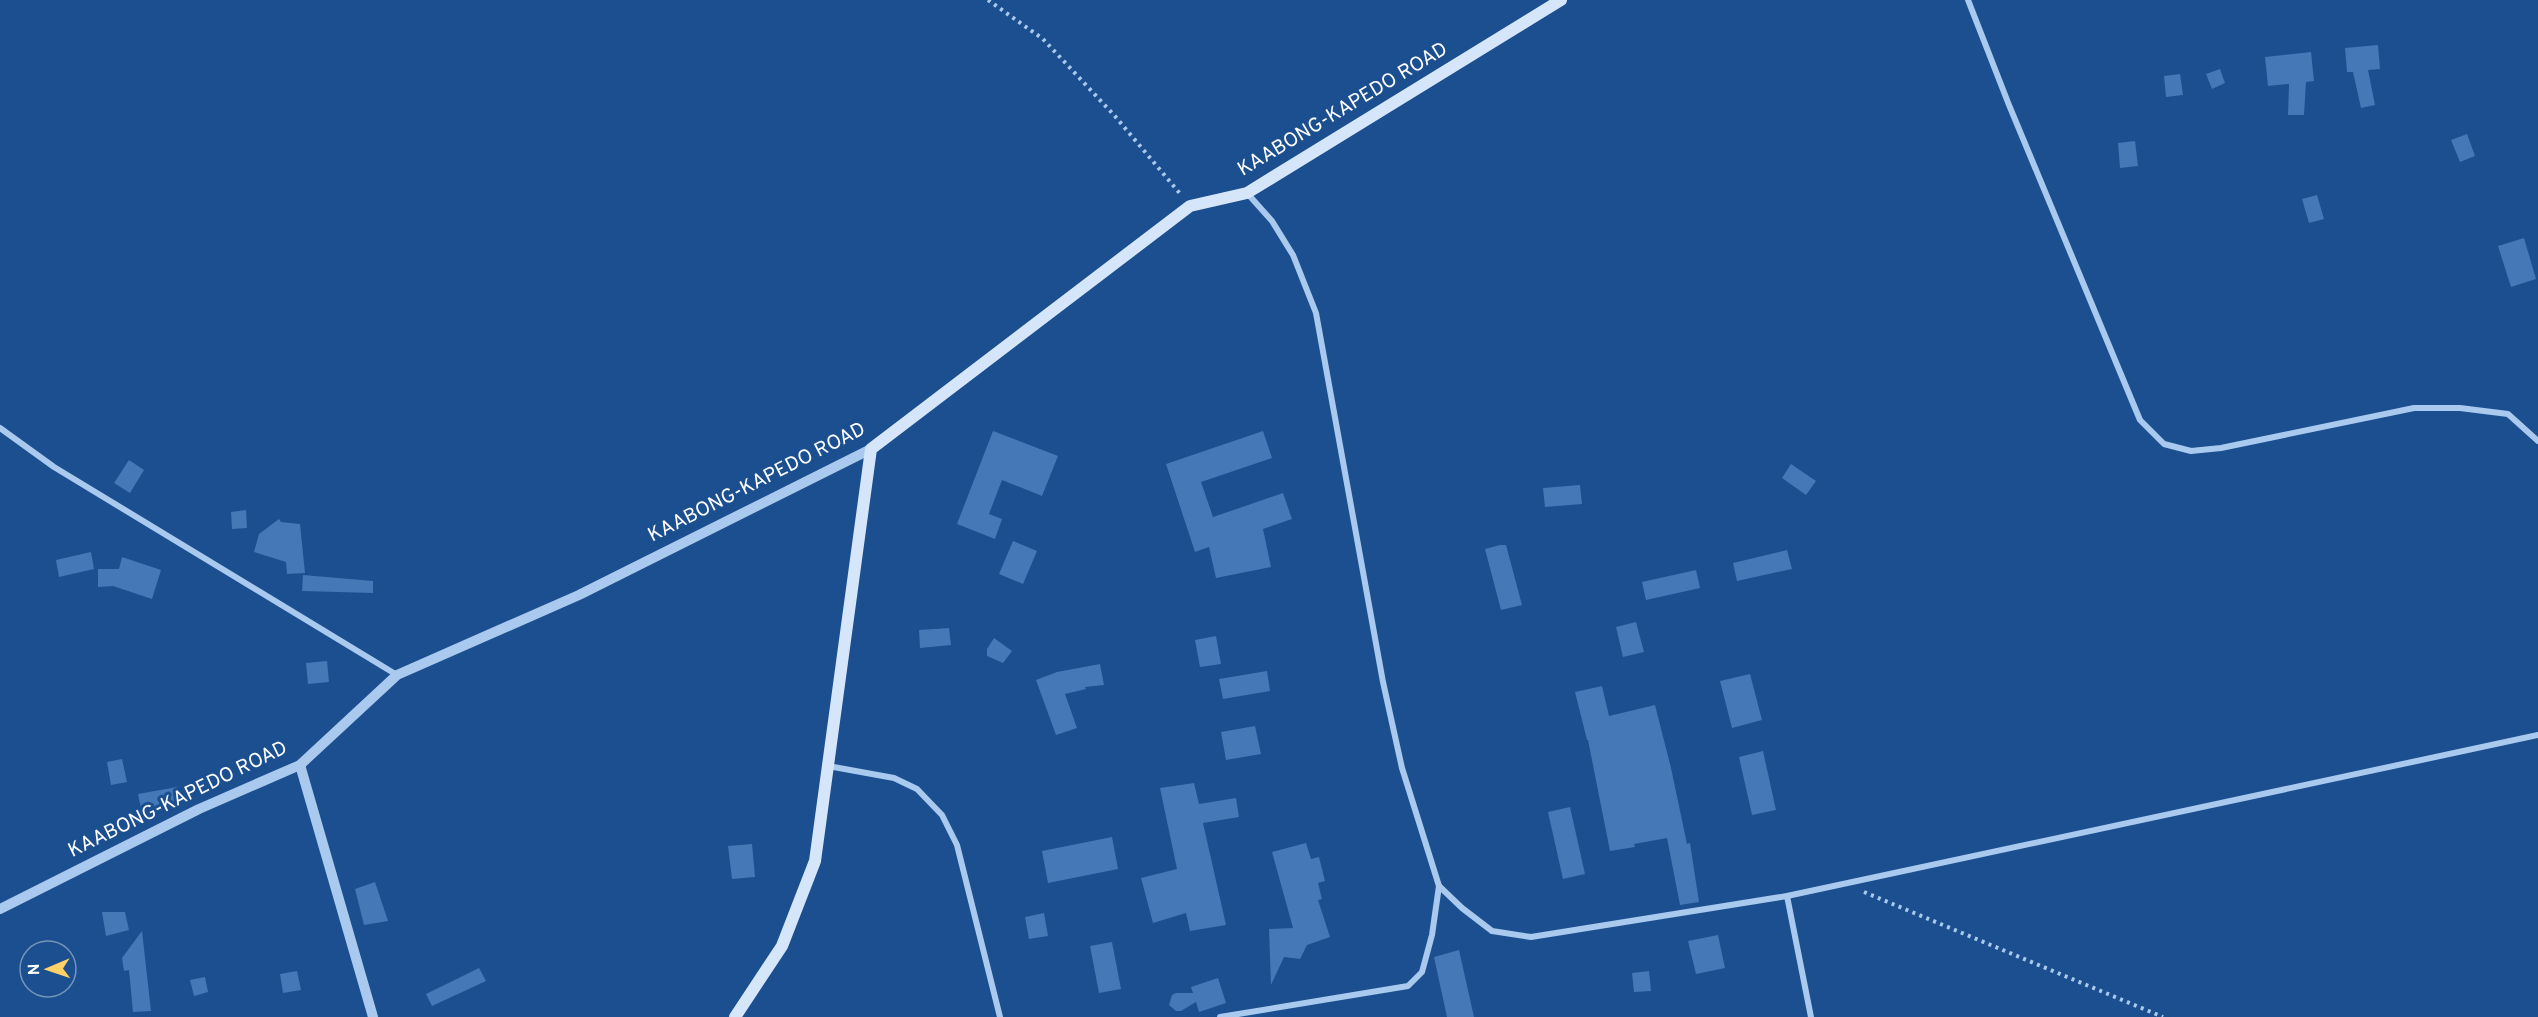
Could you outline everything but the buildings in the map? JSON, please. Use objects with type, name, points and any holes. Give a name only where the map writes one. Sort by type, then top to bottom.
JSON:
[{"type":"main road","name":"KAABONG-KAPEDO ROAD","points":[[871,449],[1190,206],[1247,193],[1561,0]]},
{"type":"main road","points":[[735,1017],[782,946],[815,861],[871,449]]},
{"type":"street","points":[[1968,0],[2008,105],[2140,420],[2164,444],[2191,451],[2221,448],[2414,408],[2460,408],[2508,414],[2538,441]]},
{"type":"street","points":[[1220,1017],[1408,986],[1422,972],[1432,935],[1439,886],[1402,768],[1385,692],[1316,313],[1293,255],[1272,220],[1247,193]]},
{"type":"street","points":[[0,428],[54,467],[397,675]]},
{"type":"street","name":"KAABONG-KAPEDO ROAD","points":[[0,909],[199,809],[300,765],[397,675],[579,595],[871,449]]},
{"type":"street","points":[[1439,886],[1492,932],[1531,937],[1787,896],[2538,735]]},
{"type":"street","points":[[300,765],[373,1017]]},
{"type":"street","points":[[828,766],[894,778],[917,789],[942,815],[957,845],[1000,1017]]},
{"type":"street","points":[[1787,896],[1811,1017]]},
{"type":"path","points":[[988,0],[1043,39],[1114,116],[1190,206]]},
{"type":"path","points":[[1844,883],[2163,1017]]}]
